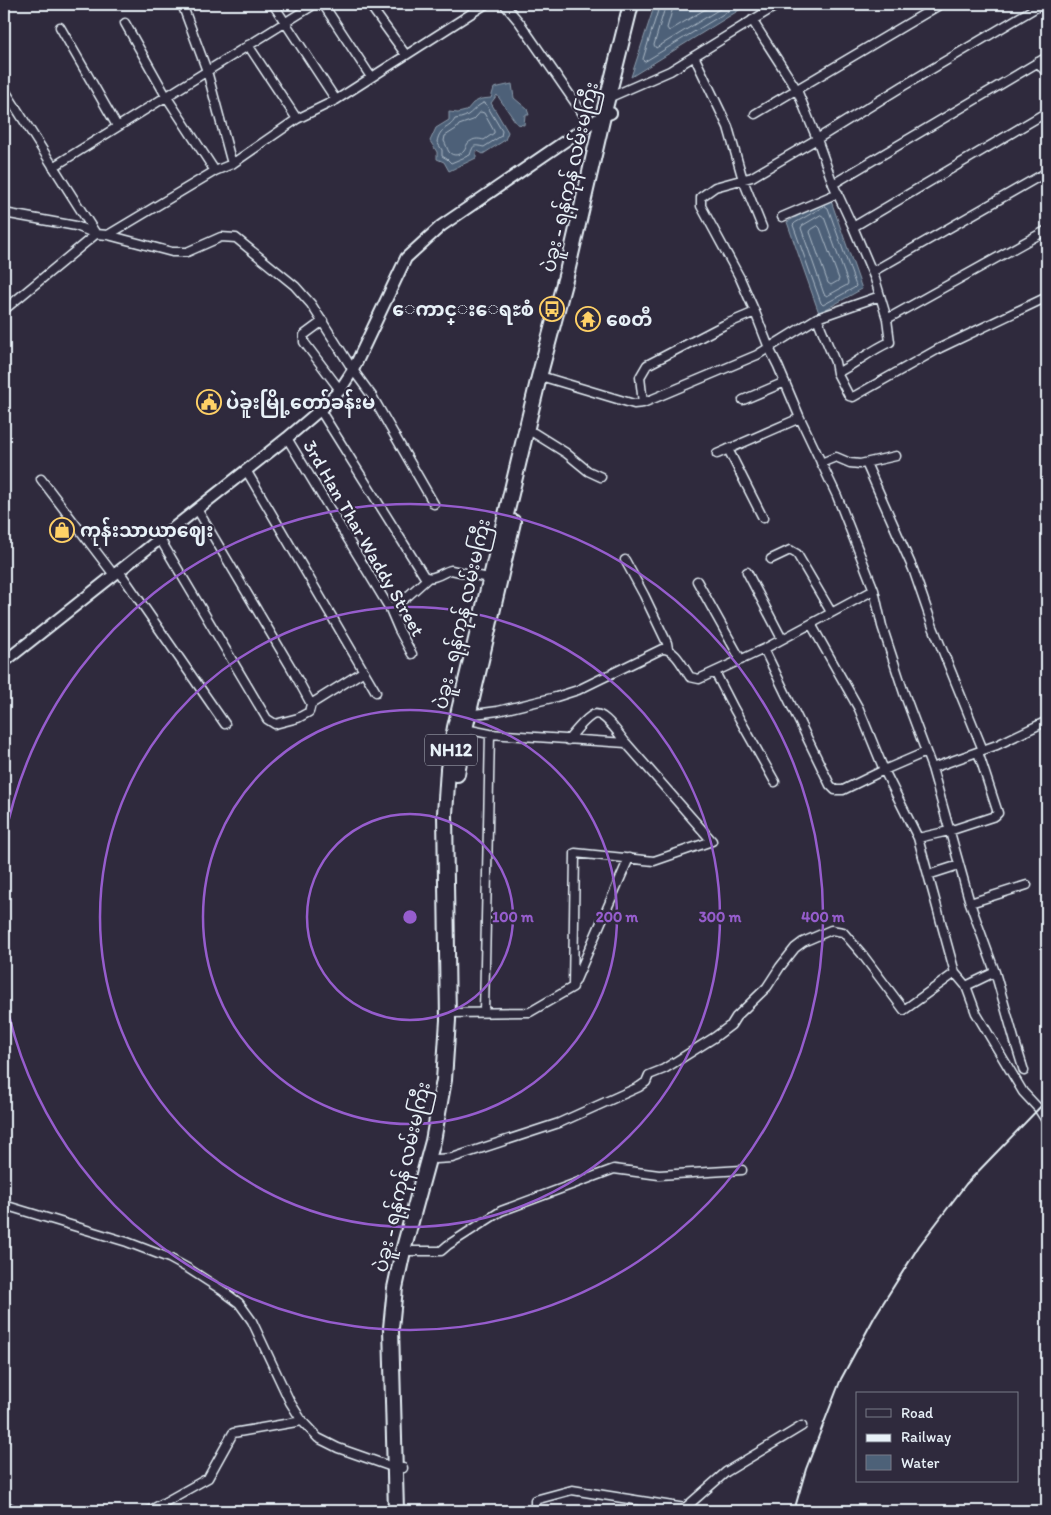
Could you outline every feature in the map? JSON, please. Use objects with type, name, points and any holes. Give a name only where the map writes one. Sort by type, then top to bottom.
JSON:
[{"type":"highway","name":"ပဲခူး - ရန်ကုန် လမ်းမကြီး","points":[[612,96],[631,4]]},
{"type":"highway","name":"ပဲခူး - ရန်ကုန် လမ်းမကြီး","points":[[403,1511],[391,1370],[391,1328],[395,1288],[436,1159],[452,1080],[445,814],[448,769],[463,715],[495,579],[538,377],[638,4]]},
{"type":"highway","name":"ပဲခူး - ရန်ကုန် လမ်းမကြီး","points":[[495,579],[574,273],[607,114]]},
{"type":"highway","name":"ပဲခူး - ရန်ကုန် လမ်းမကြီး","points":[[407,1251],[433,1141],[444,1080],[451,1013],[453,815],[457,770],[465,730],[463,715]]},
{"type":"highway","name":"ပဲခူး - ရန်ကုန် လမ်းမကြီး","points":[[396,1511],[399,1468]]},
{"type":"street","points":[[182,4],[207,71],[232,164]]},
{"type":"street","points":[[273,4],[336,100]]},
{"type":"street","points":[[53,167],[315,4]]},
{"type":"street","points":[[323,4],[371,77]]},
{"type":"street","points":[[368,4],[406,55]]},
{"type":"street","points":[[108,235],[215,172],[232,164],[297,119],[336,100],[486,4]]},
{"type":"street","points":[[504,4],[520,23],[590,124]]},
{"type":"street","points":[[612,96],[670,71],[779,4]]},
{"type":"street","points":[[755,114],[941,4]]},
{"type":"street","points":[[1024,1070],[995,972],[970,903],[932,768],[904,693],[882,626],[874,590],[837,496],[800,418],[740,278],[701,206],[701,197],[715,187],[752,177],[1042,4]]},
{"type":"street","points":[[752,20],[797,90],[833,184],[854,227],[872,272],[887,319],[890,342],[876,348],[838,373]]},
{"type":"street","points":[[125,23],[166,96],[215,172]]},
{"type":"street","points":[[60,27],[117,126]]},
{"type":"street","points":[[248,45],[297,119]]},
{"type":"street","points":[[694,56],[728,127],[743,180],[762,227]]},
{"type":"street","points":[[833,184],[1047,57]]},
{"type":"street","points":[[1038,62],[1047,74]]},
{"type":"street","points":[[4,89],[7,102],[53,167],[96,234]]},
{"type":"street","points":[[854,227],[1047,112]]},
{"type":"street","points":[[4,662],[320,410],[340,390],[353,370],[406,258],[441,226],[607,114]]},
{"type":"street","points":[[872,272],[1047,172]]},
{"type":"street","points":[[782,217],[838,193]]},
{"type":"street","points":[[4,213],[76,226],[96,234],[108,235],[172,252],[187,252],[220,237],[236,238],[295,286],[311,304],[372,396],[434,504]]},
{"type":"street","points":[[887,319],[1047,230]]},
{"type":"street","points":[[4,310],[96,234]]},
{"type":"street","points":[[547,378],[634,404],[643,403],[757,355],[817,318],[880,296]]},
{"type":"street","points":[[817,318],[838,373],[849,396],[854,397],[940,348],[1047,297]]},
{"type":"street","points":[[643,403],[640,377],[647,366],[724,325],[755,312]]},
{"type":"street","points":[[323,321],[304,335],[304,342],[340,390]]},
{"type":"street","points":[[743,400],[785,382]]},
{"type":"street","points":[[320,410],[424,576],[428,578]]},
{"type":"street","points":[[717,454],[800,418]]},
{"type":"street","points":[[534,433],[601,477]]},
{"type":"street","name":"3rd Han Thar Waddy Street","points":[[287,438],[347,541],[390,609],[412,654]]},
{"type":"street","points":[[728,449],[763,518]]},
{"type":"street","points":[[821,463],[836,457],[850,463],[860,464],[896,456]]},
{"type":"street","points":[[866,462],[913,569],[933,627],[981,751],[998,813],[995,816],[949,831],[918,838]]},
{"type":"street","points":[[246,470],[376,692]]},
{"type":"street","points":[[41,479],[117,573],[225,724]]},
{"type":"street","points":[[160,539],[266,719],[274,724],[298,718],[309,712],[311,704],[292,669],[197,509]]},
{"type":"street","points":[[771,559],[790,550],[797,554],[832,612]]},
{"type":"street","points":[[625,560],[644,595],[667,643],[668,649],[690,677],[699,679],[782,640],[874,590]]},
{"type":"street","points":[[390,609],[428,578],[451,570],[495,579]]},
{"type":"street","points":[[746,572],[782,640]]},
{"type":"street","points":[[697,581],[741,660]]},
{"type":"street","points":[[811,624],[859,709],[884,770],[918,838],[955,973],[966,986],[976,1013],[1023,1092],[1038,1108],[1047,1122]]},
{"type":"street","points":[[463,715],[498,711],[556,698],[668,649]]},
{"type":"street","points":[[764,649],[830,786],[835,790],[843,790],[926,752]]},
{"type":"street","points":[[311,704],[364,670]]},
{"type":"street","points":[[715,672],[775,782]]},
{"type":"street","points":[[568,740],[592,714],[599,713],[604,716],[712,841],[654,861],[575,853],[573,987]]},
{"type":"street","points":[[932,768],[997,745],[1047,721]]},
{"type":"street","points":[[465,730],[490,734],[626,743]]},
{"type":"street","points":[[484,1012],[490,734]]},
{"type":"street","points":[[451,1013],[530,1012],[573,987],[629,858]]},
{"type":"street","points":[[928,875],[959,865]]},
{"type":"street","points":[[970,903],[1027,885]]},
{"type":"street","points":[[436,1159],[452,1158],[542,1129],[639,1087],[646,1082],[649,1075],[664,1069],[715,1037],[731,1024],[767,987],[795,948],[803,942],[831,930],[843,932],[904,1010],[955,973]]},
{"type":"street","points":[[966,986],[995,972]]},
{"type":"street","points":[[407,1251],[441,1251],[501,1211],[614,1169],[660,1175],[742,1170]]},
{"type":"street","points":[[4,1205],[127,1242],[169,1258],[189,1269],[239,1303],[252,1321],[290,1402],[302,1422],[318,1438],[338,1448],[399,1468]]},
{"type":"street","points":[[150,1511],[208,1478],[233,1432],[302,1422]]},
{"type":"street","points":[[534,1511],[535,1500],[572,1490],[685,1508],[726,1472],[802,1426]]},
{"type":"street","points":[[4,1505],[16,1511]]},
{"type":"water","points":[[655,4],[749,4],[631,77]]},
{"type":"water","points":[[512,84],[514,98],[527,109],[529,115],[525,115],[524,125],[517,124],[497,95],[491,103],[508,132],[505,140],[483,154],[476,150],[476,158],[449,171],[444,162],[437,159],[437,152],[430,141],[436,128],[449,120],[449,112],[458,113],[466,111],[473,103],[481,99],[491,98],[494,88]]},
{"type":"water","points":[[830,198],[862,289],[819,313],[787,222]]},
{"type":"railway","points":[[794,1511],[806,1469],[841,1379],[875,1316],[919,1246],[966,1184],[1047,1100]]},
{"type":"place","name":"ေကာင္းေရႊစံ","points":[[552,309]]},
{"type":"place","name":"စေတီ","points":[[588,319]]},
{"type":"place","name":"ပဲခူးမြို့တော်ခန်းမ","points":[[209,402]]},
{"type":"place","name":"ကုန်းသာယာဈေး","points":[[62,530]]}]
